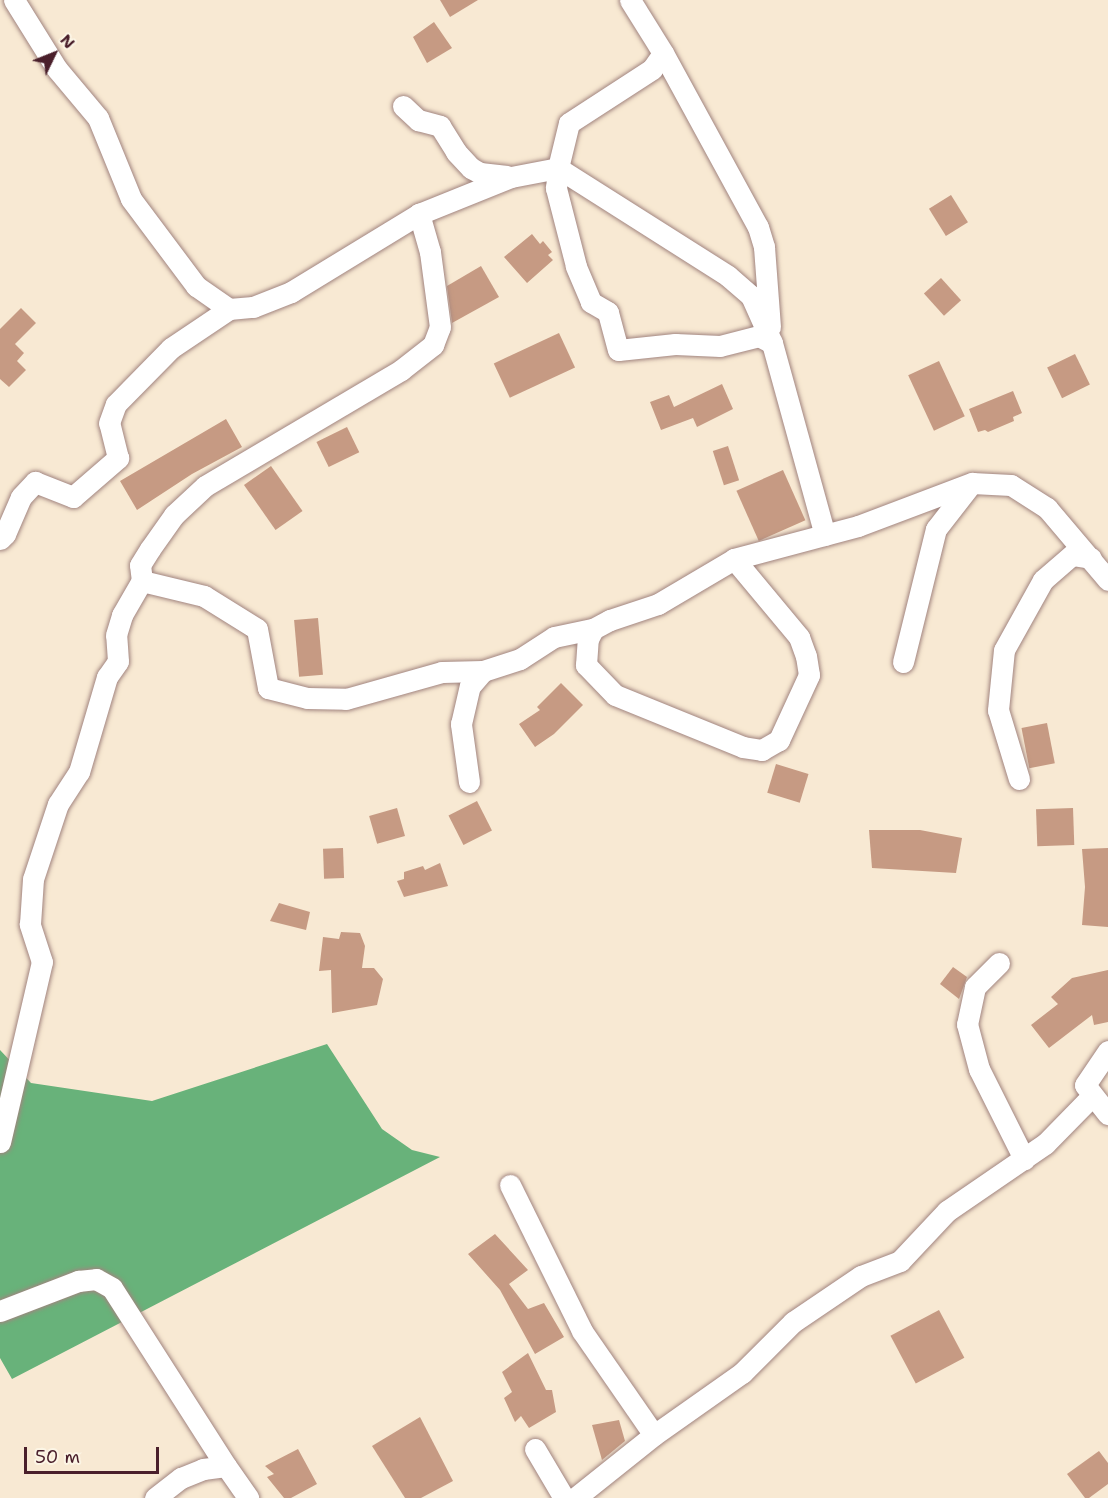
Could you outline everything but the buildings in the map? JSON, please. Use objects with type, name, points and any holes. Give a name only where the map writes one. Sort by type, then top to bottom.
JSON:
[{"type":"street","points":[[14,0],[57,69],[98,118],[131,199],[196,286],[229,309]]},
{"type":"street","points":[[630,0],[663,53],[758,227],[764,247],[772,343]]},
{"type":"street","points":[[663,53],[652,69],[569,123],[558,168],[556,188],[576,266],[591,302],[608,312],[618,350],[675,344],[720,346],[759,336],[772,343]]},
{"type":"street","points":[[403,106],[418,120],[440,126],[456,152],[471,168],[480,173],[511,177]]},
{"type":"street","points":[[0,538],[5,534],[21,497],[34,482],[73,497],[118,458],[109,423],[116,404],[171,348],[229,309],[253,307],[291,292],[418,214],[511,177],[558,168],[728,276],[752,296],[772,343],[825,535]]},
{"type":"street","points":[[0,1142],[42,962],[30,924],[33,879],[58,804],[79,772],[107,677],[118,661],[116,635],[122,615],[142,581],[140,565],[174,515],[205,486],[401,370],[433,345],[440,327],[430,252],[418,214]]},
{"type":"street","points":[[142,581],[204,596],[257,629],[268,688],[307,698],[346,699],[442,672],[483,671],[520,659],[554,637],[593,630],[610,620],[658,604],[734,559],[858,526],[972,483],[1011,485],[1047,508],[1108,580]]},
{"type":"street","points":[[903,662],[936,529],[972,483]]},
{"type":"street","points":[[1019,779],[998,710],[1004,650],[1043,580],[1072,555],[1091,558]]},
{"type":"street","points":[[593,630],[588,639],[586,665],[615,695],[743,747],[762,750],[779,741],[808,675],[806,656],[799,637],[734,559]]},
{"type":"street","points":[[469,782],[461,724],[470,686],[483,671]]},
{"type":"street","points":[[999,963],[975,987],[967,1024],[979,1069],[1024,1159]]},
{"type":"street","points":[[1108,1052],[1085,1085],[1108,1114]]},
{"type":"street","points":[[575,1498],[654,1435],[742,1373],[793,1322],[861,1275],[900,1261],[947,1211],[1045,1144],[1092,1095]]},
{"type":"street","points":[[510,1185],[582,1331],[654,1435]]},
{"type":"street","points":[[0,1311],[78,1281],[96,1279],[111,1288],[248,1498]]},
{"type":"street","points":[[535,1449],[564,1498]]},
{"type":"street","points":[[155,1498],[181,1478],[203,1469],[226,1466]]},
{"type":"green space","points":[[327,1044],[382,1129],[412,1150],[440,1157],[12,1379],[0,1358],[0,1050],[31,1083],[152,1101]]}]
